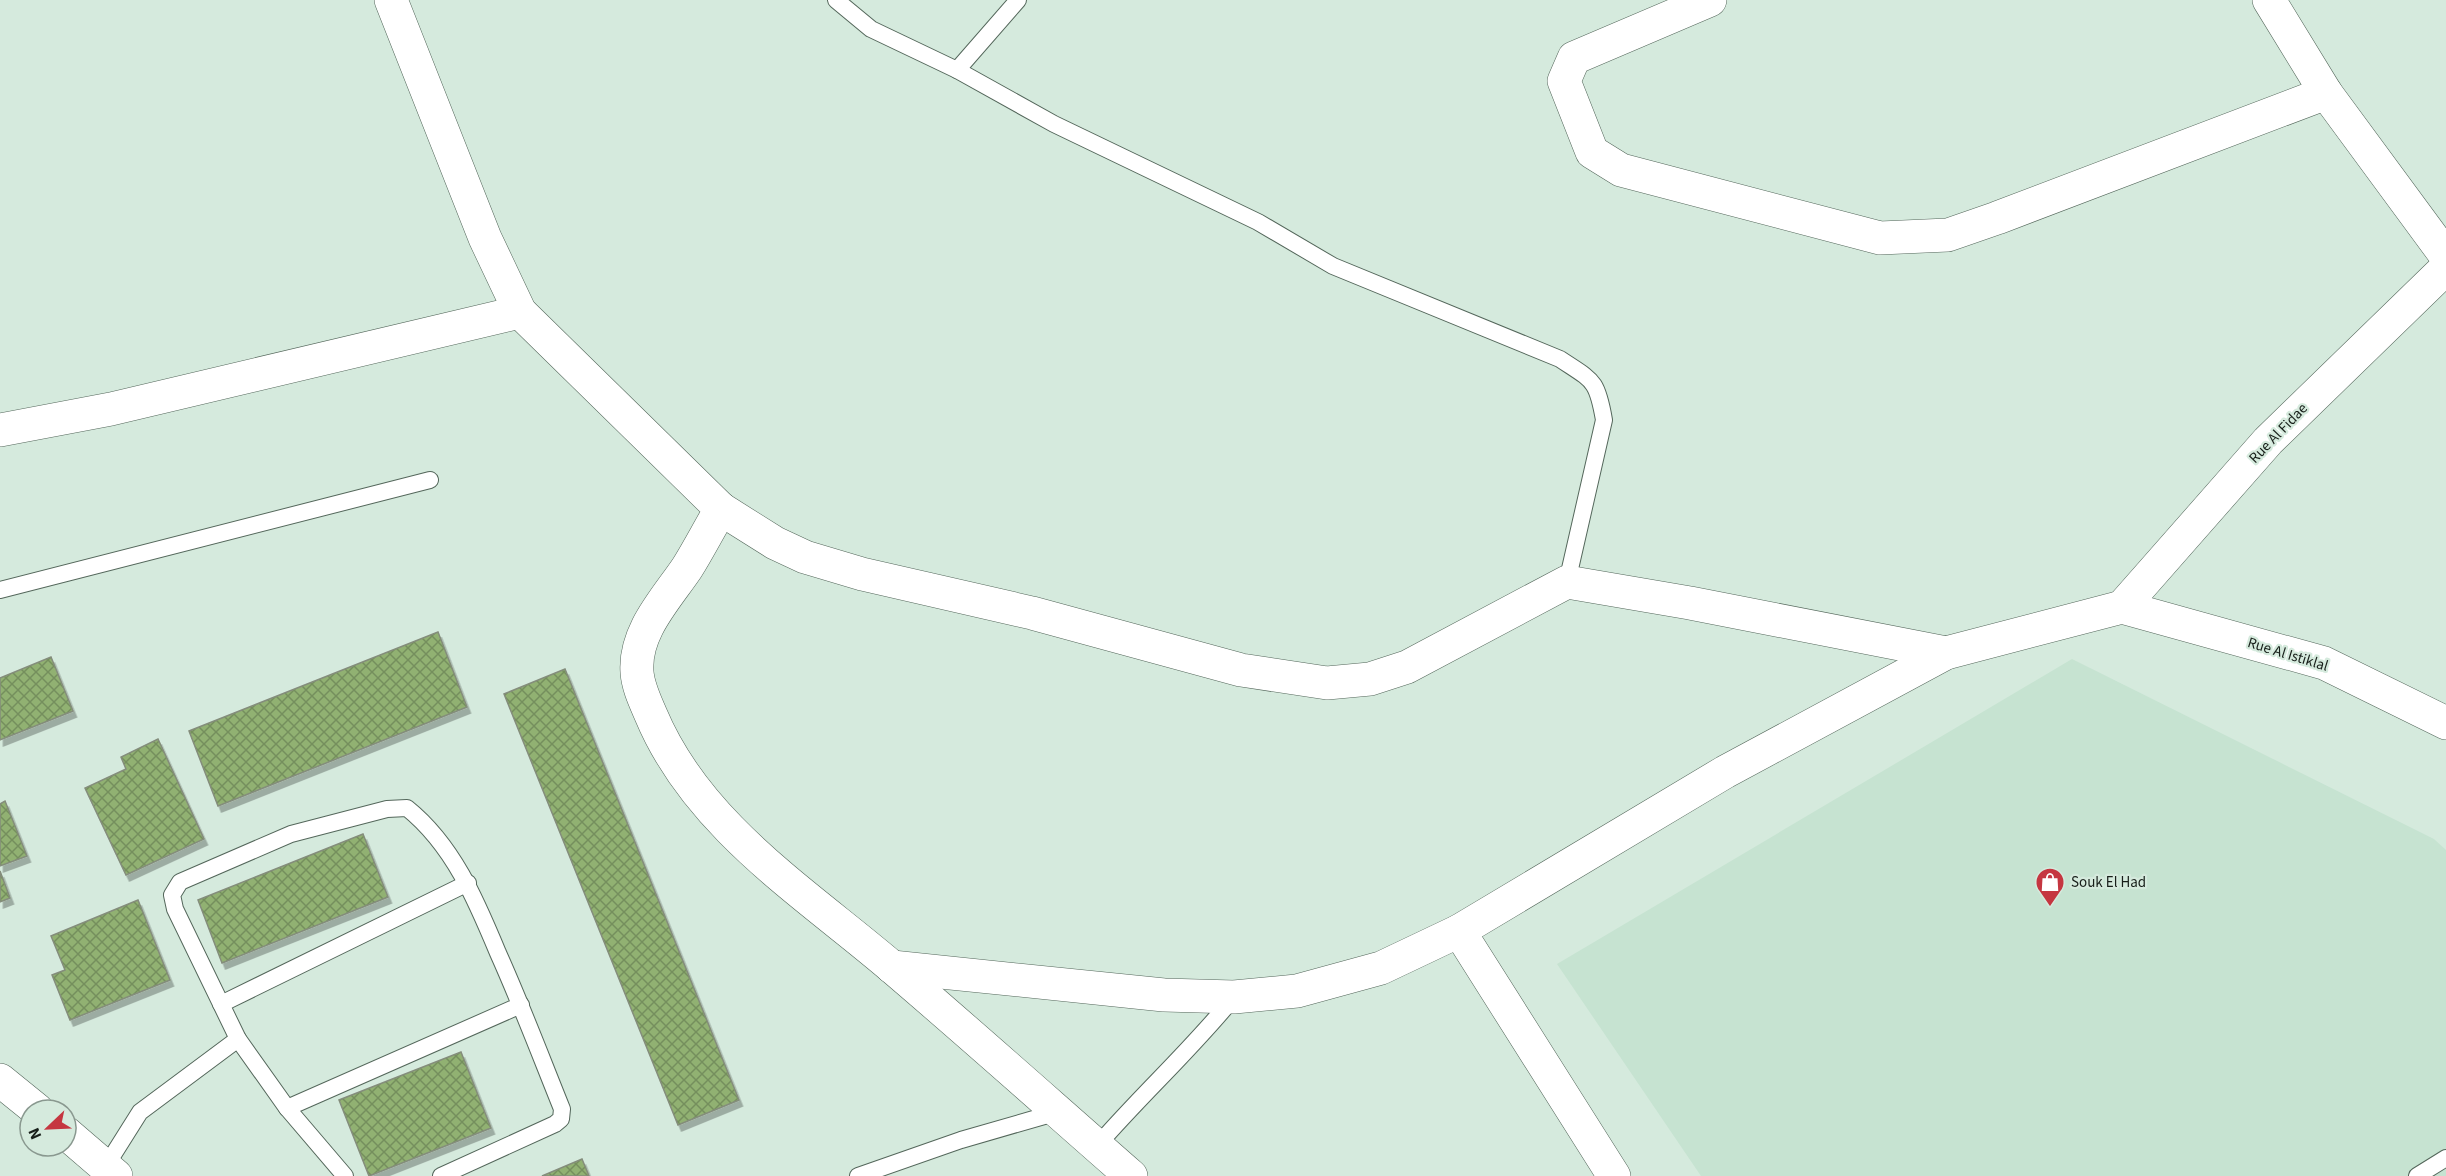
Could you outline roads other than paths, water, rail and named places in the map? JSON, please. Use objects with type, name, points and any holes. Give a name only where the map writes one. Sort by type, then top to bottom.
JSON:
[{"type":"street","points":[[391,0],[484,238],[520,312],[721,509],[775,543],[805,557],[862,574],[1032,614],[1241,670],[1327,683],[1370,680],[1407,668],[1567,582],[1690,603],[1946,653]]},
{"type":"street","points":[[1710,0],[1582,52],[1574,58],[1564,81],[1592,152],[1621,170],[1880,238],[1948,235],[2326,93]]},
{"type":"street","points":[[2269,0],[2326,93],[2446,256]]},
{"type":"street","name":"Rue Al Fidae","points":[[2122,608],[2268,441],[2446,268]]},
{"type":"street","points":[[0,430],[111,410],[520,312]]},
{"type":"street","points":[[721,509],[687,568],[649,624],[638,649],[637,672],[641,692],[659,735],[699,796],[765,864],[892,967],[1131,1176]]},
{"type":"street","points":[[892,967],[1164,995],[1234,997],[1297,991],[1381,968],[1459,931],[1725,772],[1946,653],[2122,608]]},
{"type":"street","name":"Rue Al Istiklal","points":[[2122,608],[2324,663],[2446,723]]},
{"type":"street","points":[[1459,931],[1614,1176]]},
{"type":"street","points":[[0,1080],[22,1098]]},
{"type":"street","points":[[78,1144],[111,1171]]},
{"type":"lane","points":[[836,0],[871,29],[957,70],[1054,124],[1258,222],[1333,266],[1560,359],[1594,382],[1604,420],[1567,582]]},
{"type":"lane","points":[[957,70],[1018,0]]},
{"type":"lane","points":[[0,590],[430,480]]},
{"type":"lane","points":[[345,1176],[287,1108],[238,1039],[175,909],[172,895],[180,882],[291,834],[387,808],[407,808],[425,822],[468,883],[521,1005],[562,1109],[561,1119],[555,1124],[441,1176]]},
{"type":"lane","points":[[221,1004],[468,883]]},
{"type":"lane","points":[[1096,1146],[1130,1107],[1202,1036],[1234,997]]},
{"type":"lane","points":[[287,1108],[521,1005]]},
{"type":"lane","points":[[111,1171],[140,1112],[238,1039]]},
{"type":"lane","points":[[858,1176],[961,1140],[1058,1112]]},
{"type":"lane","points":[[2417,1176],[2446,1158]]},
{"type":"place","name":"Souk El Had","points":[[2050,908]]}]
